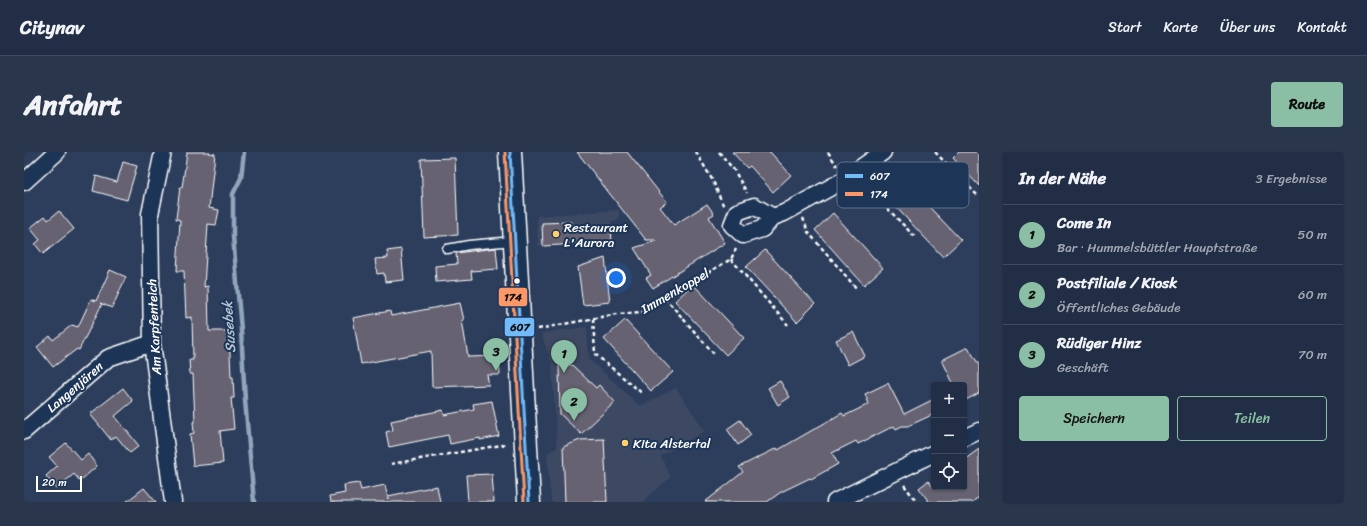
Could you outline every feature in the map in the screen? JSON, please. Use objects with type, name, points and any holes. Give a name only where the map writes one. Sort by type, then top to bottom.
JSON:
[{"type":"main road","points":[[510,152],[529,502]]},
{"type":"street","points":[[24,182],[57,152]]},
{"type":"street","name":"Am Karpfenteich","points":[[163,152],[150,214],[152,343],[173,502]]},
{"type":"street","points":[[869,162],[883,152]]},
{"type":"street","points":[[773,217],[754,206],[737,212],[738,230],[762,230],[773,217],[784,213],[837,184]]},
{"type":"street","name":"Langenjären","points":[[24,431],[108,358],[152,343]]},
{"type":"street","points":[[967,437],[979,431]]},
{"type":"street","points":[[835,502],[932,454]]},
{"type":"lane","points":[[447,249],[469,245],[515,241]]},
{"type":"path","points":[[696,152],[738,230],[731,259],[788,325]]},
{"type":"path","points":[[719,152],[734,170],[754,206]]},
{"type":"path","points":[[935,152],[945,162]]},
{"type":"path","points":[[969,187],[979,197]]},
{"type":"path","points":[[887,208],[915,237]]},
{"type":"path","points":[[808,232],[857,288]]},
{"type":"path","name":"Immenkoppel","points":[[519,332],[617,314],[642,312],[731,259]]},
{"type":"path","points":[[665,298],[715,355]]},
{"type":"path","points":[[593,319],[595,354],[643,394]]},
{"type":"path","points":[[391,464],[525,441]]},
{"type":"path","points":[[894,472],[916,502]]},
{"type":"shaded area","points":[[619,210],[619,220],[611,221],[612,242],[538,246],[537,216]]},
{"type":"shaded area","points":[[587,327],[589,359],[640,406],[676,388],[705,431],[660,456],[671,477],[642,502],[551,502],[547,453],[557,448],[552,365],[541,333]]},
{"type":"building","points":[[187,152],[210,152],[209,153],[215,154],[209,208],[219,210],[216,225],[208,224],[204,287],[208,286],[209,331],[229,331],[231,377],[233,377],[234,398],[231,398],[234,429],[220,431],[223,463],[193,466],[190,434],[194,433],[193,422],[195,422],[193,374],[190,374],[189,360],[193,360],[192,317],[186,318],[184,271],[177,271],[180,220],[176,219],[180,187],[182,187]]},
{"type":"building","points":[[577,152],[627,152],[667,202],[660,207],[674,225],[707,204],[714,214],[709,217],[725,243],[653,288],[646,278],[651,275],[634,248],[656,241],[646,240]]},
{"type":"building","points":[[732,152],[770,152],[791,175],[773,192],[750,166],[747,168]]},
{"type":"building","points":[[959,152],[979,152],[979,186],[969,175],[969,162],[957,162],[953,158]]},
{"type":"building","points":[[455,158],[458,235],[424,237],[421,159]]},
{"type":"building","points":[[123,162],[137,166],[127,200],[93,191],[96,176],[117,182]]},
{"type":"building","points":[[897,208],[930,208],[961,240],[943,257]]},
{"type":"building","points":[[59,211],[74,229],[43,254],[35,244],[40,240],[30,228],[45,216],[48,220]]},
{"type":"building","points":[[833,213],[883,268],[864,285],[815,230]]},
{"type":"building","points":[[571,222],[572,230],[611,227],[612,242],[543,246],[542,223]]},
{"type":"building","points":[[496,248],[498,269],[471,271],[472,279],[436,282],[435,266],[457,264],[456,253]]},
{"type":"building","points":[[401,249],[404,280],[385,282],[384,273],[377,274],[375,259],[388,258],[387,251]]},
{"type":"building","points":[[765,250],[815,304],[797,322],[746,267]]},
{"type":"building","points":[[605,258],[610,302],[583,305],[578,267]]},
{"type":"building","points":[[110,270],[126,277],[112,308],[100,303],[102,304],[79,350],[77,349],[53,367],[37,347],[50,336],[53,340],[72,325],[78,327],[91,299],[96,301]]},
{"type":"building","points":[[693,284],[744,338],[726,355],[675,301]]},
{"type":"building","points":[[460,303],[464,320],[462,320],[468,357],[499,356],[500,375],[487,375],[489,385],[432,387],[431,351],[361,364],[353,318],[390,311],[391,316]]},
{"type":"building","points":[[625,320],[673,372],[651,391],[604,339]]},
{"type":"building","points":[[853,332],[865,356],[848,365],[836,340]]},
{"type":"building","points":[[968,347],[979,365],[979,393],[967,399],[967,382],[953,382],[942,360]]},
{"type":"building","points":[[572,365],[596,388],[599,385],[615,402],[581,434],[560,414],[559,366]]},
{"type":"building","points":[[780,381],[790,397],[778,405],[768,388]]},
{"type":"building","points":[[888,383],[904,414],[931,400],[931,415],[908,426],[902,426],[896,429],[894,426],[858,444],[856,441],[832,453],[838,464],[811,479],[810,478],[781,492],[767,502],[705,502],[743,472],[739,467],[777,448],[778,450],[842,413],[844,416],[869,404],[865,394]]},
{"type":"building","points":[[123,388],[133,401],[115,416],[139,446],[130,453],[116,436],[111,440],[90,414]]},
{"type":"building","points":[[492,401],[499,436],[450,444],[448,435],[389,447],[386,432],[393,430],[391,421],[443,410],[444,415],[474,409],[473,404]]},
{"type":"building","points":[[740,420],[751,435],[738,445],[727,429]]},
{"type":"building","points":[[604,439],[607,502],[565,502],[563,447],[580,440]]},
{"type":"building","points":[[66,443],[81,460],[88,454],[97,466],[80,481],[74,474],[56,489],[46,476],[57,466],[49,457]]},
{"type":"building","points":[[979,449],[979,497],[972,502],[929,502],[919,488],[928,481],[931,485],[931,490],[967,490],[967,458]]},
{"type":"building","points":[[492,474],[494,502],[468,502],[466,475]]},
{"type":"building","points":[[359,483],[361,490],[385,485],[388,499],[388,496],[437,486],[440,502],[331,502],[330,496],[345,493],[344,485]]},
{"type":"building","points":[[144,488],[156,502],[126,502]]},
{"type":"waterway","name":"Susebek","points":[[244,152],[241,178],[233,194],[233,236],[254,502]]},
{"type":"transit line","name":"174","points":[[505,152],[524,502]]},
{"type":"transit line","name":"607","points":[[510,152],[529,502]]},
{"type":"place","name":"Restaurant L'Aurora","points":[[556,234]]},
{"type":"place","name":"Rüdiger Hinz","points":[[496,371]]},
{"type":"place","name":"Come In","points":[[564,373]]},
{"type":"place","name":"Postfiliale / Kiosk","points":[[574,421]]},
{"type":"place","name":"Kita Alstertal","points":[[625,443]]}]
